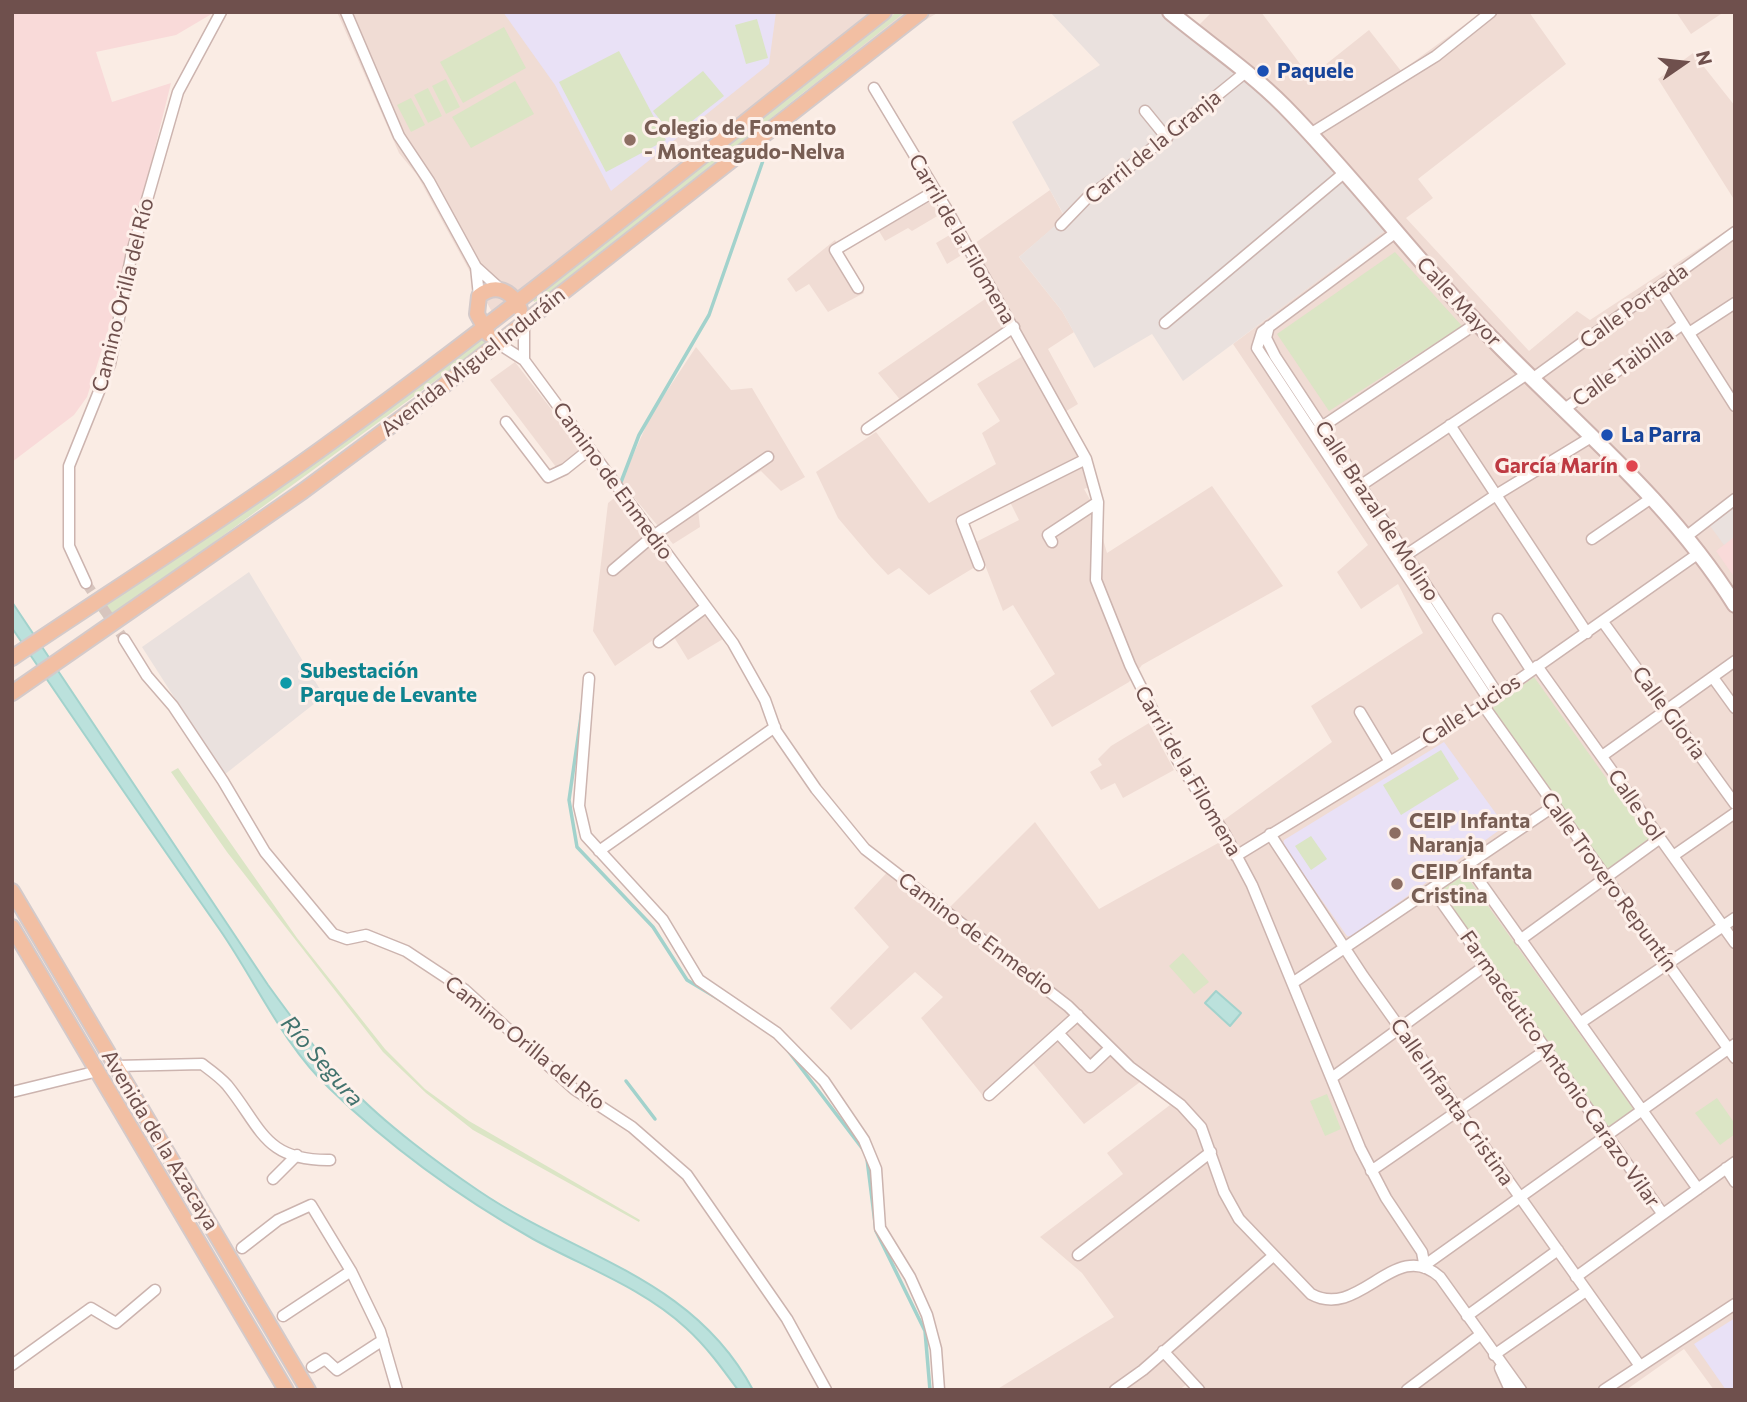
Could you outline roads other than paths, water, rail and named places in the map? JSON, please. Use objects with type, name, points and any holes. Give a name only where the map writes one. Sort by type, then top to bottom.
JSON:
[{"type":"main road","name":"Avenida Miguel Induráin","points":[[12,658],[270,486],[483,328],[884,12]]},
{"type":"main road","name":"Avenida Miguel Induráin","points":[[12,693],[303,491],[499,344],[921,12]]},
{"type":"main road","name":"Calle Mayor","points":[[1170,12],[1247,71],[1310,134],[1477,323],[1654,497],[1687,536],[1735,605]]},
{"type":"main road","points":[[499,344],[483,328],[477,314],[479,296],[487,289],[498,287],[517,301],[524,324]]},
{"type":"main road","name":"Avenida de la Azacaya","points":[[12,891],[308,1390]]},
{"type":"main road","name":"Avenida de la Azacaya","points":[[12,927],[286,1390]]},
{"type":"street","name":"Camino Orilla del Río","points":[[86,583],[69,546],[69,466],[110,364],[132,252],[178,92],[221,12]]},
{"type":"street","points":[[346,12],[399,136],[429,181],[476,267],[498,287]]},
{"type":"street","points":[[1310,134],[1436,56],[1490,12]]},
{"type":"street","name":"Carril de la Granja","points":[[1061,225],[1088,197],[1167,138],[1247,71]]},
{"type":"street","name":"Carril de la Filomena","points":[[874,89],[1014,327],[1086,459],[1098,502],[1096,580],[1148,707],[1236,856],[1294,982],[1371,1171],[1422,1252],[1425,1267]]},
{"type":"street","points":[[1145,111],[1167,138]]},
{"type":"street","points":[[1165,323],[1345,173]]},
{"type":"street","points":[[858,288],[835,250],[935,191]]},
{"type":"street","name":"Calle Portada","points":[[1351,492],[1660,288],[1735,232]]},
{"type":"street","points":[[1395,233],[1269,326],[1259,337],[1259,354],[1351,492],[1402,558],[1496,495],[1593,436]]},
{"type":"street","points":[[476,267],[479,296]]},
{"type":"street","points":[[1660,288],[1735,406]]},
{"type":"street","name":"Calle Taibilla","points":[[1563,410],[1686,328],[1735,303]]},
{"type":"street","points":[[1312,433],[1477,323]]},
{"type":"street","points":[[524,324],[524,360]]},
{"type":"street","name":"Calle Brazal de Molino","points":[[1269,326],[1268,345],[1360,486],[1402,558],[1497,693]]},
{"type":"street","points":[[867,429],[1014,327]]},
{"type":"street","name":"Camino de Enmedio","points":[[499,344],[524,360],[733,643],[765,701],[775,727],[816,789],[865,849],[995,947],[1078,1015],[1130,1067],[1181,1105],[1201,1128],[1231,1207],[1273,1256],[1311,1294],[1329,1301],[1346,1298],[1392,1271],[1413,1266],[1425,1267]]},
{"type":"street","points":[[506,422],[548,477],[590,449]]},
{"type":"street","points":[[1450,425],[1587,633]]},
{"type":"street","points":[[613,570],[653,536],[768,457]]},
{"type":"street","points":[[979,565],[962,521],[1086,459]]},
{"type":"street","points":[[1592,539],[1654,497]]},
{"type":"street","points":[[1687,536],[1735,499]]},
{"type":"street","points":[[1052,542],[1048,535],[1098,502]]},
{"type":"street","name":"Calle Lucios","points":[[1236,856],[1486,703],[1699,553]]},
{"type":"street","name":"Calle Trovero Repuntín","points":[[1402,558],[1486,703],[1555,806],[1668,965],[1733,1050]]},
{"type":"street","points":[[659,642],[706,607]]},
{"type":"street","name":"Calle Sol","points":[[1498,619],[1602,756],[1735,943]]},
{"type":"street","name":"Calle Gloria","points":[[1603,622],[1735,804]]},
{"type":"street","name":"Camino Orilla del Río","points":[[124,639],[147,676],[173,706],[223,780],[265,852],[333,934],[347,939],[366,935],[407,951],[465,990],[573,1089],[632,1127],[687,1175],[787,1319],[826,1390]]},
{"type":"street","points":[[1602,756],[1668,712],[1735,661]]},
{"type":"street","points":[[589,678],[579,806],[586,836],[663,920],[699,980],[777,1033],[824,1081],[864,1140],[876,1169],[880,1228],[910,1277],[927,1315],[936,1349],[939,1390]]},
{"type":"street","points":[[1713,679],[1735,708]]},
{"type":"street","points":[[1360,712],[1390,762]]},
{"type":"street","points":[[599,851],[775,727]]},
{"type":"street","points":[[1294,982],[1555,806]]},
{"type":"street","points":[[1673,856],[1735,813]]},
{"type":"street","name":"Calle Infanta Cristina","points":[[1270,834],[1400,1029],[1640,1366]]},
{"type":"street","points":[[1520,940],[1659,839]]},
{"type":"street","points":[[1468,865],[1698,1189]]},
{"type":"street","name":"Farmacéutico Antonio Carazo Vilar","points":[[1433,890],[1662,1213]]},
{"type":"street","points":[[1580,1023],[1735,918]]},
{"type":"street","points":[[1333,1077],[1486,965]]},
{"type":"street","points":[[989,1095],[1078,1015]]},
{"type":"street","points":[[1058,1033],[1090,1067],[1110,1048]]},
{"type":"street","points":[[1371,1171],[1546,1050]]},
{"type":"street","points":[[1521,1390],[1440,1278],[1425,1267],[1642,1111],[1733,1050]]},
{"type":"street","points":[[116,1066],[202,1064],[226,1084],[264,1140],[308,1160],[330,1160]]},
{"type":"street","points":[[12,1092],[98,1071]]},
{"type":"street","points":[[1078,1255],[1211,1152]]},
{"type":"street","points":[[273,1179],[297,1156]]},
{"type":"street","points":[[1576,1277],[1730,1165],[1735,1182]]},
{"type":"street","points":[[243,1248],[278,1220],[311,1205],[351,1271],[383,1340],[397,1390]]},
{"type":"street","points":[[1467,1316],[1558,1250]]},
{"type":"street","points":[[1115,1390],[1273,1256]]},
{"type":"street","points":[[283,1316],[351,1271]]},
{"type":"street","points":[[12,1365],[91,1308],[116,1322],[155,1290]]},
{"type":"street","points":[[1494,1355],[1587,1291]]},
{"type":"street","points":[[1604,1390],[1735,1304]]},
{"type":"street","points":[[1407,1390],[1480,1335]]},
{"type":"street","points":[[313,1367],[325,1359],[337,1370],[383,1340]]},
{"type":"street","points":[[1163,1351],[1199,1390]]},
{"type":"street","points":[[1494,1355],[1510,1390]]},
{"type":"water","name":"Río Segura","points":[[12,602],[268,985],[318,1051],[351,1088],[412,1142],[479,1191],[516,1214],[630,1273],[666,1295],[699,1321],[728,1352],[753,1390],[738,1390],[693,1335],[651,1301],[533,1239],[427,1170],[353,1111],[313,1072],[284,1033],[220,930],[12,628]]},
{"type":"water","points":[[1216,991],[1241,1013],[1230,1026],[1205,1003]]},
{"type":"waterway","points":[[621,482],[639,435],[709,315],[766,152]]},
{"type":"waterway","points":[[582,710],[569,800],[577,847],[653,927],[687,980],[722,1001]]},
{"type":"waterway","points":[[789,1052],[865,1152]]},
{"type":"waterway","points":[[626,1081],[655,1119]]},
{"type":"waterway","points":[[867,1159],[876,1231],[925,1331],[930,1390]]},
{"type":"tunnel","points":[[86,583],[124,639]]},
{"type":"place","name":"Paquele","points":[[1263,71]]},
{"type":"place","name":"Colegio de Fomento - Monteagudo-Nelva","points":[[630,140]]},
{"type":"place","name":"La Parra","points":[[1607,435]]},
{"type":"place","name":"García Marín","points":[[1632,466]]},
{"type":"place","name":"Subestación Parque de Levante","points":[[286,683]]},
{"type":"place","name":"CEIP Infanta Naranja","points":[[1395,833]]},
{"type":"place","name":"CEIP Infanta Cristina","points":[[1397,884]]}]
